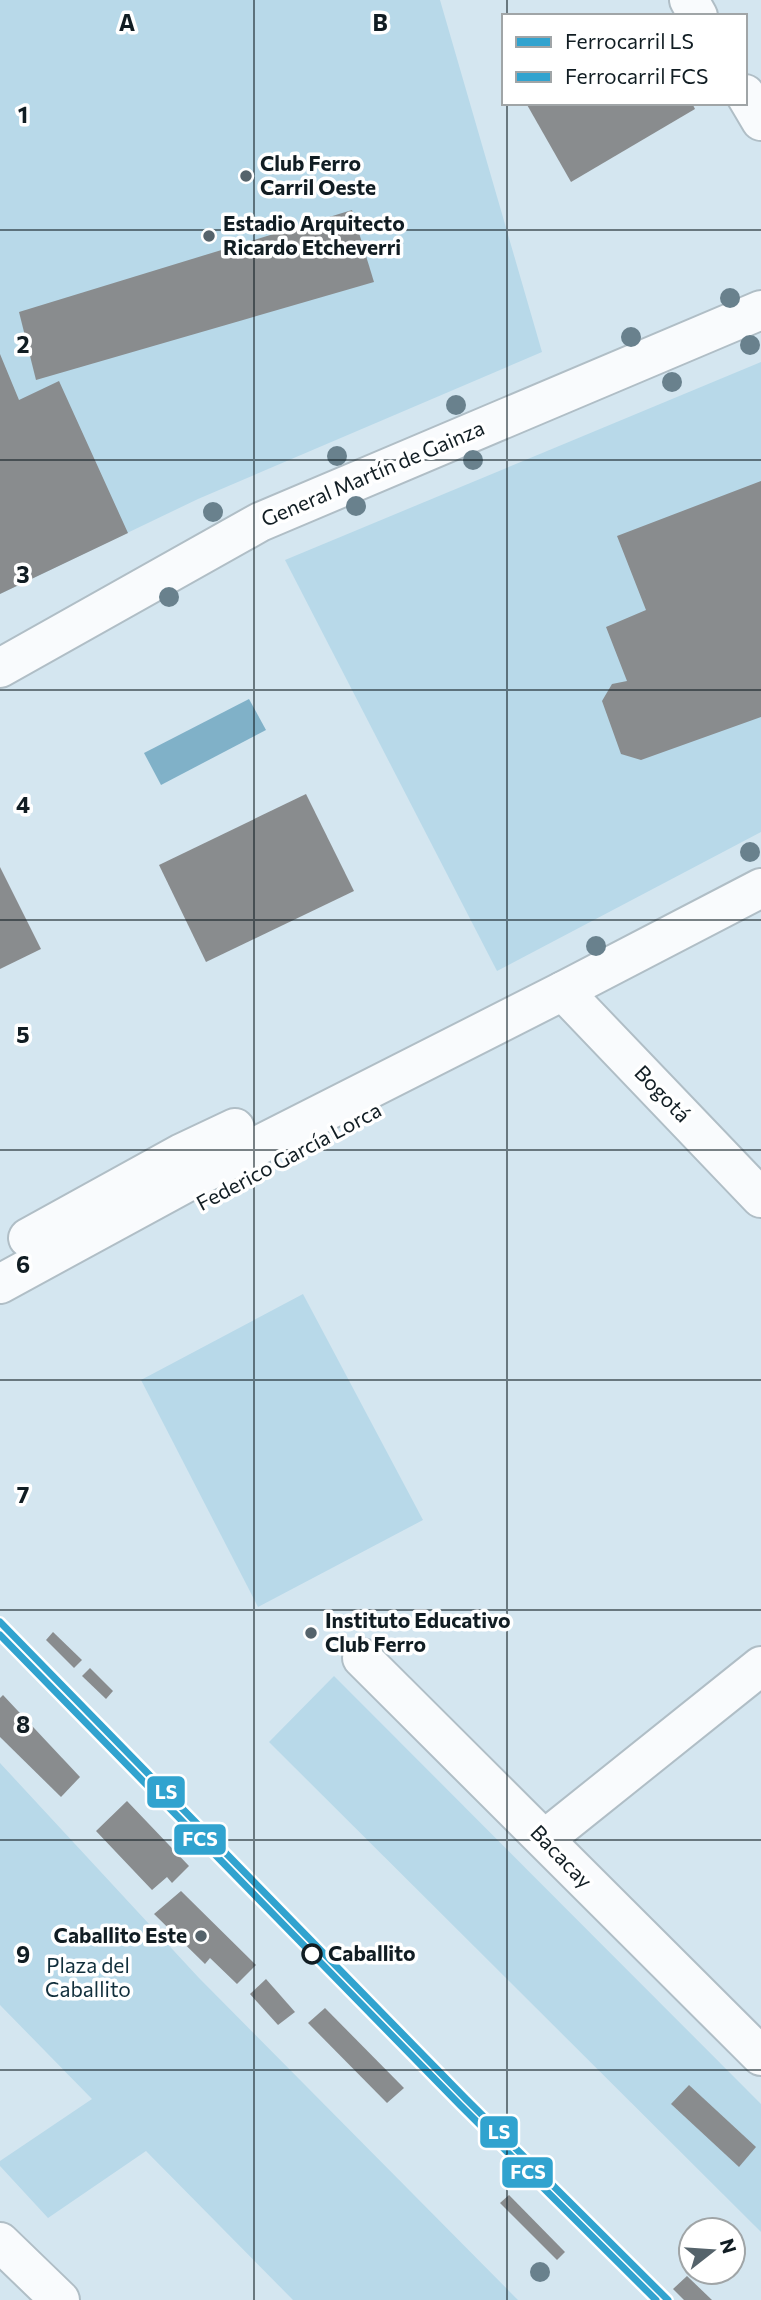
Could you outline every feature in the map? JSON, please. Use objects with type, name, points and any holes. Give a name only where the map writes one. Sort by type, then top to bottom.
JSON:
[{"type":"street","points":[[747,97],[761,121]]},
{"type":"street","name":"General Martín de Gainza","points":[[0,668],[260,522],[761,310]]},
{"type":"street","name":"Federico García Lorca","points":[[0,1284],[202,1174],[761,888]]},
{"type":"street","points":[[0,1254],[182,1153],[358,1070],[523,985],[563,991]]},
{"type":"street","name":"Federico García Lorca","points":[[0,1307],[544,1023],[563,991]]},
{"type":"street","name":"Bogotá","points":[[563,991],[761,1198]]},
{"type":"street","name":"Bacacay","points":[[362,1658],[761,2056]]},
{"type":"street","points":[[545,1839],[761,1667]]},
{"type":"street","points":[[0,2242],[60,2300]]},
{"type":"green space","name":"Club Ferro Carril Oeste","points":[[0,0],[440,0],[542,352],[198,499],[0,594]]},
{"type":"green space","points":[[761,362],[761,832],[497,971],[285,560]]},
{"type":"green space","points":[[303,1294],[423,1520],[258,1607],[141,1380]]},
{"type":"green space","points":[[334,1676],[761,2104],[761,2232],[747,2216],[269,1742]]},
{"type":"green space","name":"Plaza del Caballito","points":[[0,1763],[199,1978],[518,2300],[293,2300],[146,2151],[48,2218],[0,2166],[0,2161],[92,2099],[0,2005]]},
{"type":"shaded area","points":[[249,699],[266,730],[161,785],[144,753]]},
{"type":"building","points":[[527,105],[693,105],[695,109],[571,182]]},
{"type":"building","points":[[352,210],[374,282],[36,380],[19,312]]},
{"type":"building","points":[[0,354],[19,400],[59,381],[128,533],[0,594]]},
{"type":"building","points":[[761,481],[761,717],[641,760],[621,754],[602,701],[612,684],[627,681],[606,627],[646,610],[617,536]]},
{"type":"building","points":[[306,794],[354,891],[206,962],[159,865]]},
{"type":"building","points":[[0,867],[41,949],[0,969]]},
{"type":"building","points":[[53,1632],[82,1660],[74,1668],[46,1640]]},
{"type":"building","points":[[90,1668],[113,1691],[106,1699],[82,1676]]},
{"type":"building","points":[[3,1695],[80,1777],[61,1797],[0,1737],[0,1698]]},
{"type":"building","points":[[127,1801],[189,1866],[172,1883],[167,1877],[152,1890],[96,1831]]},
{"type":"building","name":"Caballito Este","points":[[181,1891],[256,1965],[237,1984],[210,1958],[205,1964],[154,1914]]},
{"type":"building","points":[[266,1979],[295,2012],[278,2025],[250,1994]]},
{"type":"building","points":[[325,2008],[404,2088],[387,2103],[308,2023]]},
{"type":"building","points":[[689,2085],[756,2147],[739,2167],[671,2104]]},
{"type":"building","points":[[509,2195],[565,2252],[557,2260],[500,2203]]},
{"type":"building","points":[[677,2285],[697,2286],[712,2300],[684,2300],[673,2289]]},
{"type":"rail line","name":"LS","points":[[0,1622],[466,2099],[668,2300]]},
{"type":"rail line","name":"FCS","points":[[0,1635],[460,2105],[656,2300]]},
{"type":"place","name":"Club Ferro Carril Oeste","points":[[246,176]]},
{"type":"place","name":"Estadio Arquitecto Ricardo Etcheverri","points":[[209,236]]},
{"type":"place","name":"Instituto Educativo Club Ferro","points":[[311,1633]]},
{"type":"place","name":"Caballito Este","points":[[201,1936]]},
{"type":"place","name":"Caballito","points":[[312,1954]]}]
